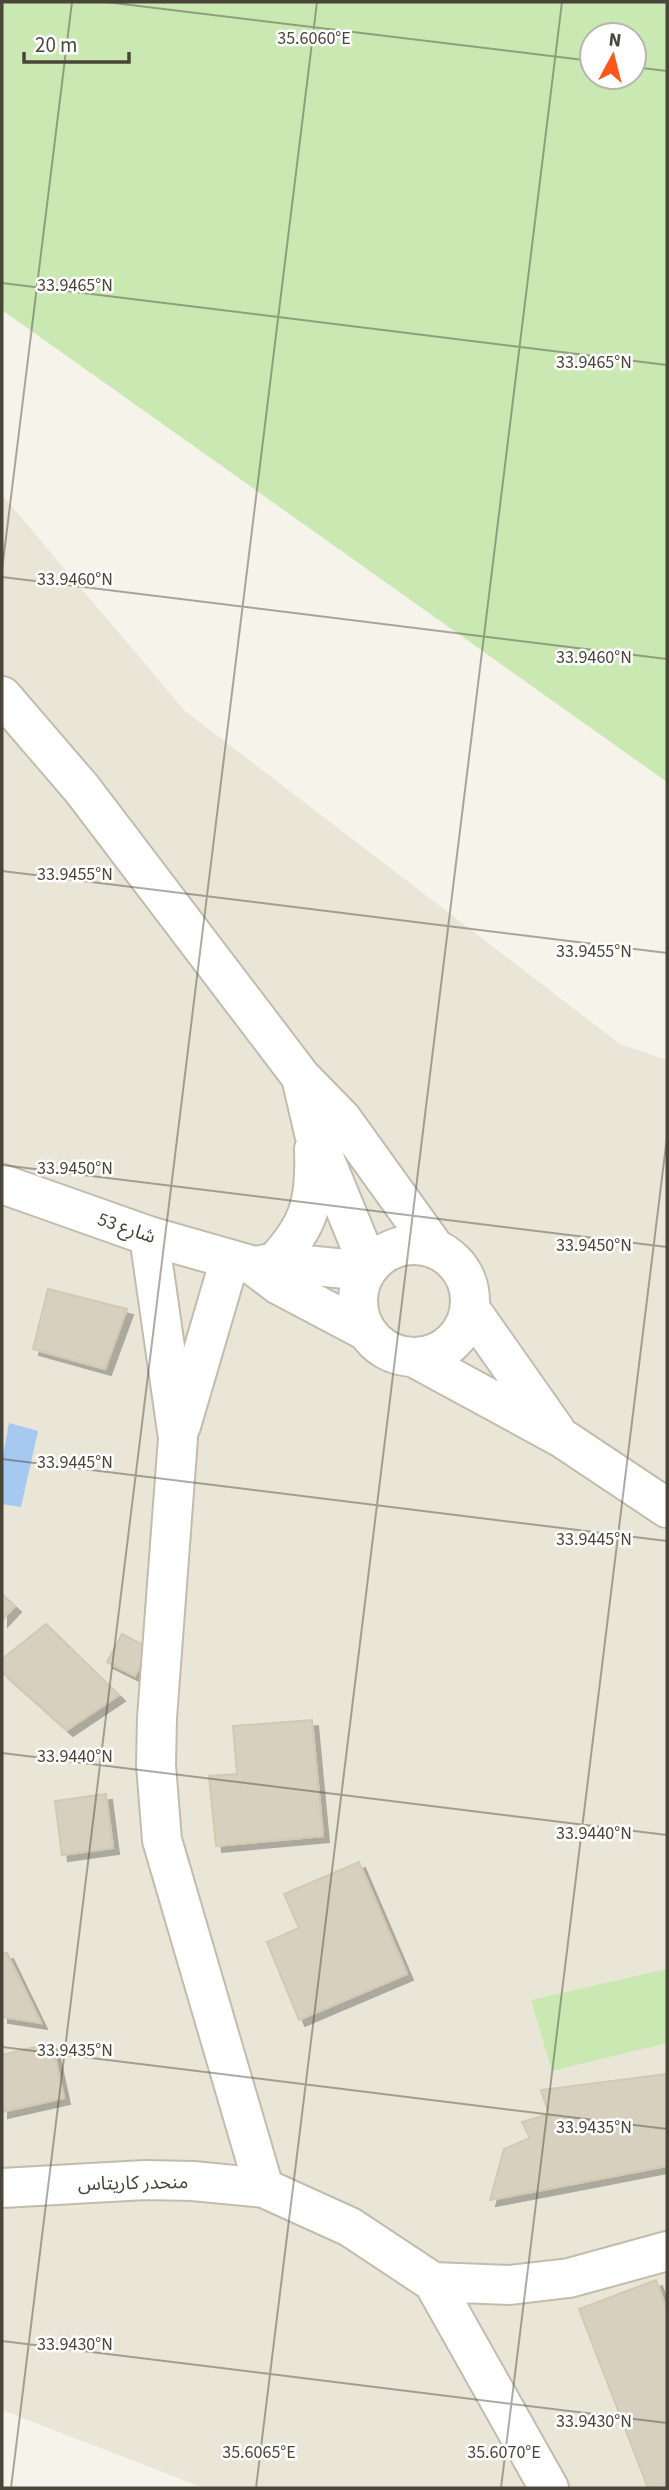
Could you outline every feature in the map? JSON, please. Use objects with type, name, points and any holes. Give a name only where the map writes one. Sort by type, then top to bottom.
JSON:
[{"type":"street","points":[[2,696],[82,789],[301,1077],[342,1119],[434,1247],[456,1261],[469,1284],[471,1310],[461,1335],[441,1352],[415,1358]]},
{"type":"street","points":[[301,1077],[314,1133],[367,1269]]},
{"type":"street","points":[[178,1438],[253,1262],[298,1236],[315,1190],[314,1133]]},
{"type":"street","name":"شارع 53","points":[[2,1184],[149,1236],[253,1262]]},
{"type":"street","points":[[149,1236],[178,1438],[157,1718],[156,1765],[162,1840],[264,2188]]},
{"type":"street","points":[[366,1331],[358,1311],[358,1290],[367,1269],[387,1251],[410,1244],[434,1247]]},
{"type":"street","points":[[253,1262],[367,1269]]},
{"type":"street","points":[[253,1262],[279,1285],[366,1331],[387,1350],[415,1358],[562,1438],[667,1508]]},
{"type":"street","points":[[471,1310],[562,1438]]},
{"type":"street","name":"منحدر كاريتاس","points":[[2,2188],[145,2180],[193,2180],[264,2188],[350,2227],[433,2282]]},
{"type":"street","points":[[433,2282],[510,2285],[569,2278],[667,2251]]},
{"type":"street","points":[[433,2282],[549,2488]]},
{"type":"shaded area","points":[[2,495],[185,711],[620,1044],[667,1060],[667,2488],[204,2488],[2,2410]]},
{"type":"green space","points":[[2,2],[667,2],[667,782],[2,310]]},
{"type":"green space","points":[[667,1969],[667,2043],[552,2071],[531,2000]]},
{"type":"water","points":[[9,1423],[38,1431],[21,1507],[2,1504],[2,1461]]},
{"type":"building","points":[[48,1289],[127,1309],[105,1369],[33,1349]]},
{"type":"building","points":[[2,1594],[15,1606],[2,1620]]},
{"type":"building","points":[[46,1624],[119,1695],[67,1730],[2,1672],[2,1659]]},
{"type":"building","points":[[122,1634],[149,1648],[135,1676],[107,1662]]},
{"type":"building","points":[[312,1720],[323,1836],[216,1846],[209,1776],[237,1774],[233,1726]]},
{"type":"building","points":[[106,1794],[113,1848],[62,1855],[55,1801]]},
{"type":"building","points":[[359,1862],[407,1974],[299,2020],[267,1942],[299,1928],[284,1894]]},
{"type":"building","points":[[7,1953],[41,2023],[2,2017],[2,1954]]},
{"type":"building","points":[[52,2043],[64,2098],[2,2112],[2,2055]]},
{"type":"building","points":[[667,2074],[667,2166],[490,2200],[504,2149],[530,2138],[522,2122],[549,2114],[541,2090]]},
{"type":"building","points":[[656,2280],[667,2310],[667,2488],[648,2488],[579,2309]]}]
